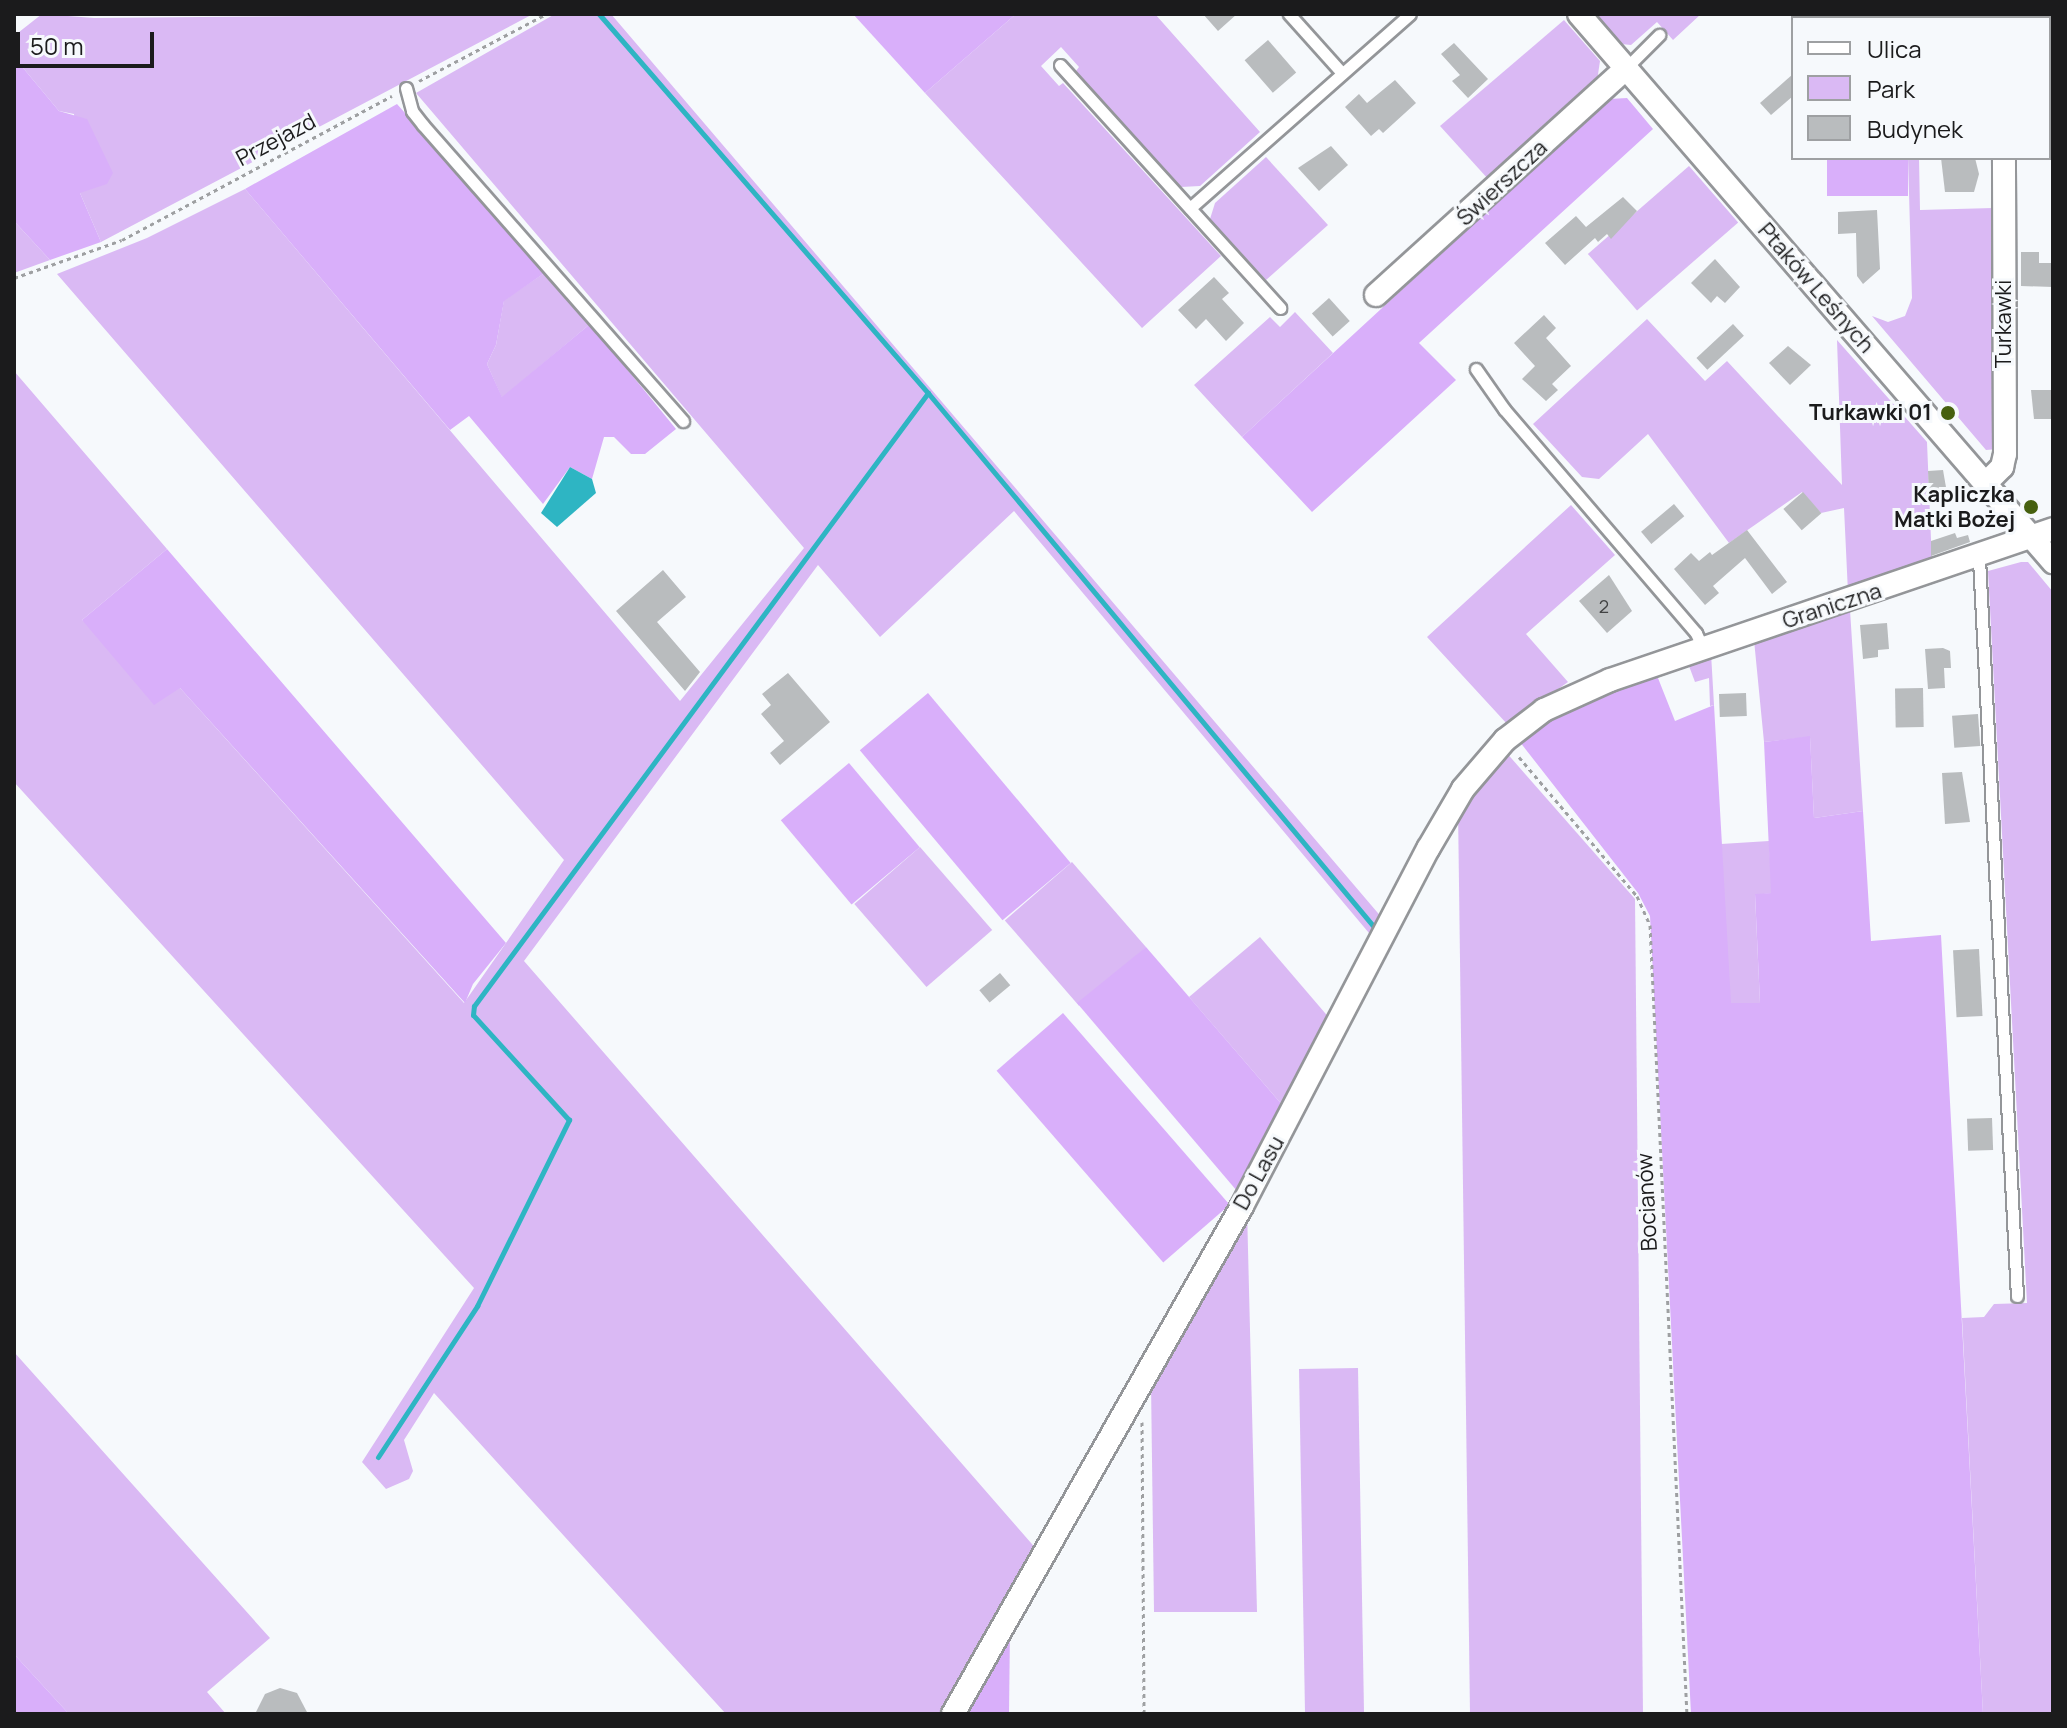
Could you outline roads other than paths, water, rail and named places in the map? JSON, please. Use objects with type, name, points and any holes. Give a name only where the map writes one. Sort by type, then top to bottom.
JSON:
[{"type":"street","name":"Ptaków Leśnych","points":[[1579,14],[1986,483],[2043,533],[2053,562]]},
{"type":"street","name":"Świerszcza","points":[[1376,295],[1626,68]]},
{"type":"street","name":"Turkawki","points":[[1986,483],[2002,467],[2005,454],[2004,160]]},
{"type":"street","name":"Graniczna","points":[[1610,680],[1979,559],[2043,533]]},
{"type":"street","name":"Do Lasu","points":[[953,1714],[1242,1206],[1428,849],[1463,789],[1505,740],[1544,710],[1610,680]]},
{"type":"lane","points":[[1289,14],[1341,72]]},
{"type":"lane","points":[[1190,208],[1410,14]]},
{"type":"lane","points":[[1626,68],[1659,35]]},
{"type":"lane","points":[[1060,65],[1280,308]]},
{"type":"lane","points":[[406,88],[412,111],[423,125],[683,421]]},
{"type":"lane","points":[[1476,369],[1504,409],[1696,633],[1703,649]]},
{"type":"lane","points":[[1979,559],[2017,1296]]},
{"type":"water","points":[[570,467],[592,479],[596,493],[557,527],[541,513]]},
{"type":"waterway","points":[[599,14],[928,393],[1374,927]]},
{"type":"waterway","points":[[378,1457],[477,1306],[569,1120],[473,1015],[474,1006],[928,393]]},
{"type":"place","name":"Turkawki 01","points":[[1948,413]]},
{"type":"place","name":"Kapliczka Matki Bożej","points":[[2031,507]]}]
